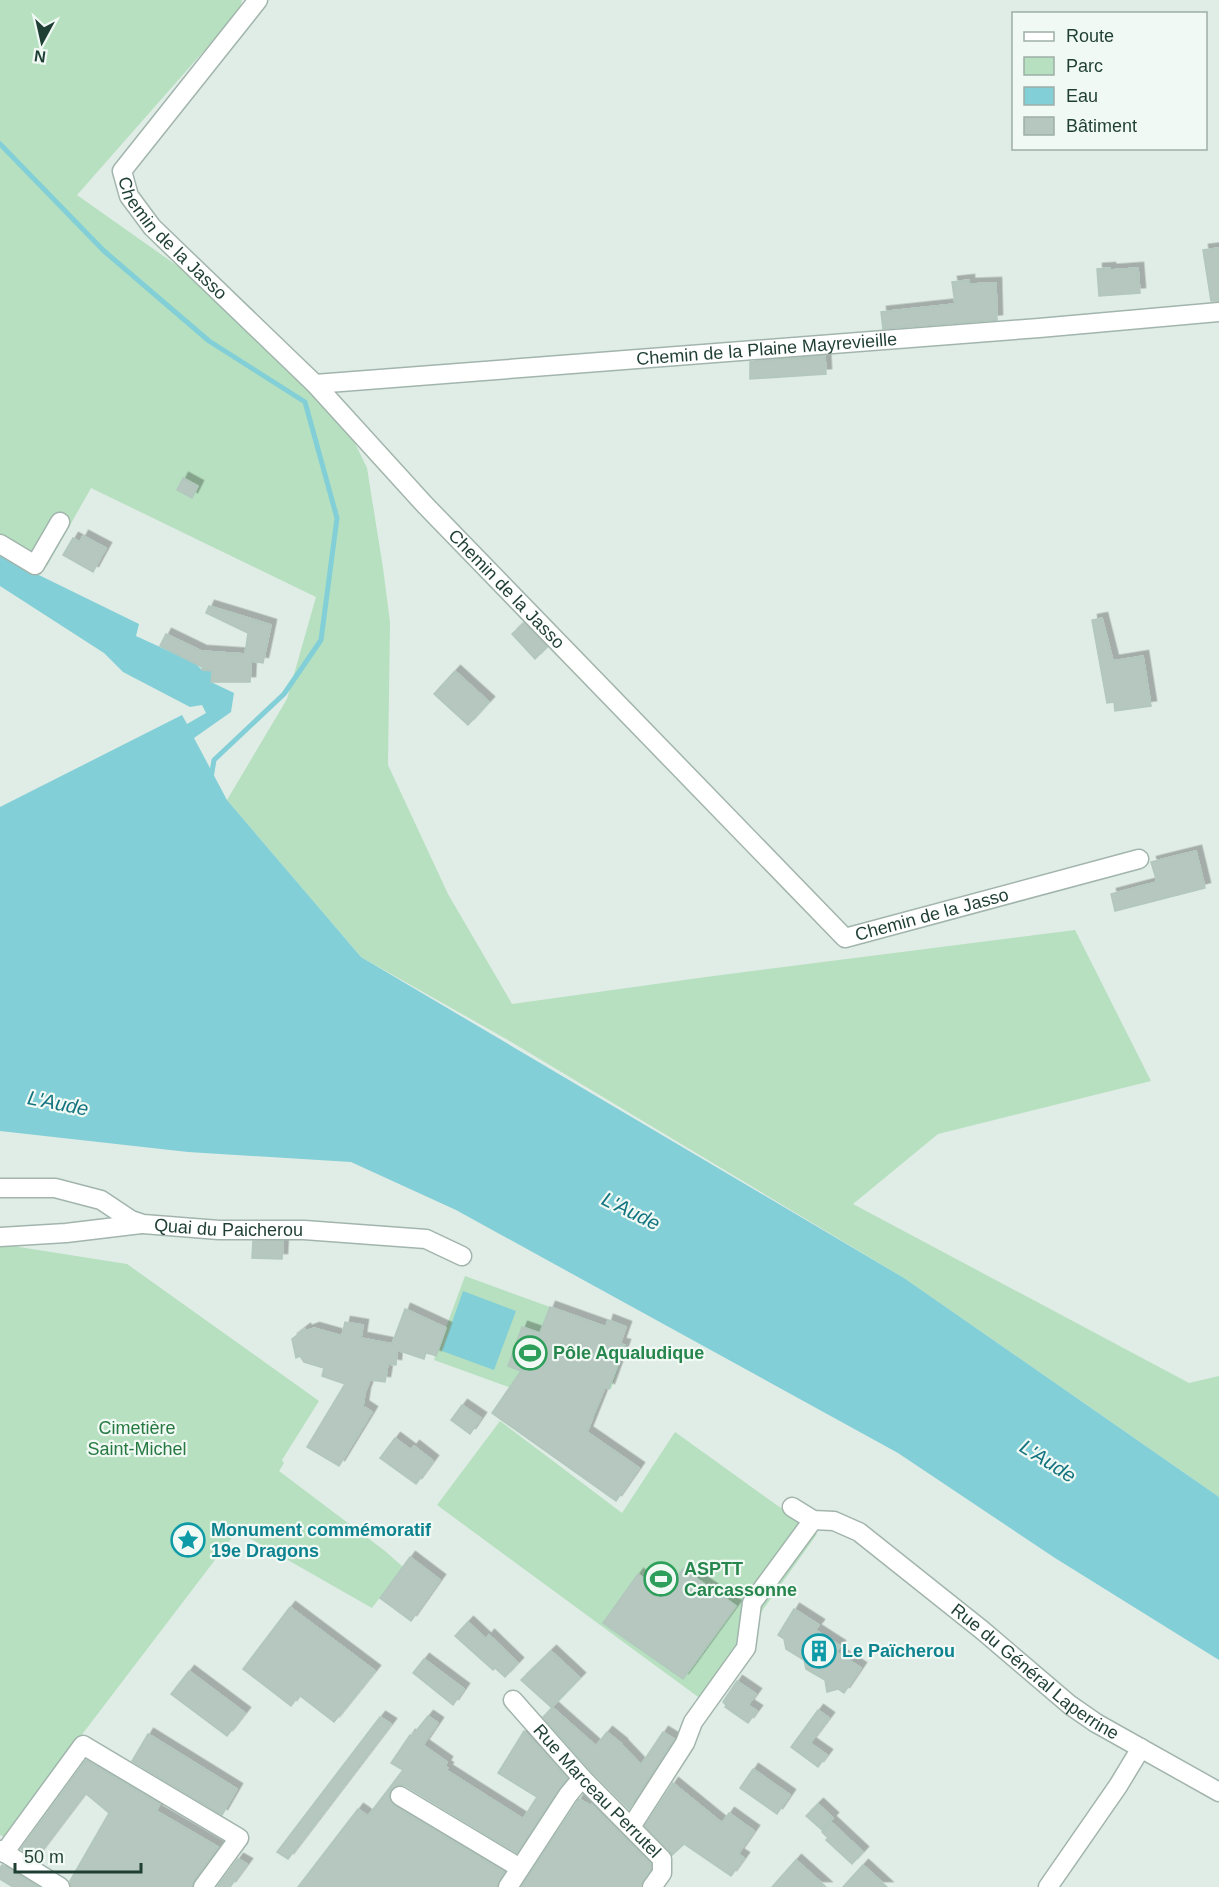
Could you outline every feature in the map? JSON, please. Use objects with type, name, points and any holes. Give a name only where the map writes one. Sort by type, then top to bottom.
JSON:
[{"type":"street","name":"Chemin de la Jasso","points":[[258,0],[122,171],[129,196],[152,227],[315,384],[425,506],[844,938],[1139,859]]},
{"type":"street","name":"Chemin de la Plaine Mayrevieille","points":[[315,384],[1219,312]]},
{"type":"street","points":[[0,544],[35,565],[60,522]]},
{"type":"street","name":"Quai du Paicherou","points":[[0,1188],[55,1188],[101,1200],[131,1220],[143,1224],[219,1230],[304,1230],[426,1239],[462,1256]]},
{"type":"street","points":[[0,1237],[66,1233],[143,1224]]},
{"type":"street","name":"Rue du Général Laperrine","points":[[792,1507],[813,1520],[834,1521],[859,1532],[982,1630],[1070,1705],[1096,1724],[1141,1748],[1118,1786],[1048,1887]]},
{"type":"street","points":[[631,1827],[684,1743],[693,1722],[746,1648],[752,1603],[813,1520]]},
{"type":"street","name":"Rue Marceau Perrutel","points":[[513,1700],[582,1778],[662,1859],[662,1873],[652,1887]]},
{"type":"street","points":[[60,1887],[2,1852],[83,1745],[239,1838],[203,1887]]},
{"type":"street","points":[[1141,1748],[1219,1792]]},
{"type":"street","points":[[508,1887],[568,1795],[582,1778]]},
{"type":"street","points":[[399,1796],[520,1868]]},
{"type":"green space","points":[[0,0],[242,0],[239,11],[77,195],[244,313],[333,398],[367,468],[383,568],[390,622],[388,765],[448,894],[512,1004],[1075,930],[1151,1081],[938,1134],[853,1204],[1189,1383],[1219,1376],[1219,1497],[904,1278],[508,1040],[361,957],[227,800],[287,699],[316,597],[91,488],[47,566],[0,538]]},
{"type":"green space","name":"Cimetière Saint-Michel","points":[[0,1244],[127,1264],[319,1401],[282,1460],[284,1463],[279,1471],[403,1567],[372,1608],[237,1531],[4,1837],[0,1835]]},
{"type":"green space","name":"Pôle Aqualudique","points":[[465,1276],[605,1327],[608,1320],[626,1327],[620,1343],[626,1345],[611,1389],[605,1387],[594,1418],[434,1360]]},
{"type":"green space","name":"ASPTT Carcassonne","points":[[500,1421],[622,1513],[675,1432],[817,1534],[752,1625],[705,1702],[437,1505]]},
{"type":"water","name":"L'Aude","points":[[0,556],[139,624],[136,636],[195,663],[202,670],[212,671],[211,682],[234,693],[231,712],[194,738],[227,800],[361,957],[904,1278],[1219,1497],[1219,1660],[1055,1558],[898,1453],[456,1210],[351,1162],[188,1152],[0,1131],[0,807],[182,715],[187,724],[206,713],[202,705],[190,707],[123,672],[104,653],[0,586]]},
{"type":"water","points":[[463,1291],[516,1311],[494,1370],[442,1351]]},
{"type":"building","points":[[1219,248],[1219,301],[1211,301],[1203,250]]},
{"type":"building","points":[[1110,268],[1110,270],[1138,268],[1140,293],[1099,296],[1097,269]]},
{"type":"building","points":[[969,280],[969,284],[996,283],[997,320],[883,329],[881,312],[955,304],[952,282]]},
{"type":"building","points":[[825,356],[826,374],[750,379],[750,362]]},
{"type":"building","points":[[183,478],[198,486],[192,498],[177,490]]},
{"type":"building","points":[[83,536],[106,548],[93,572],[63,555],[73,538],[80,542]]},
{"type":"building","points":[[209,606],[271,625],[263,663],[251,661],[250,682],[211,682],[212,671],[202,670],[202,667],[160,646],[166,634],[201,651],[245,654],[248,633],[206,613]]},
{"type":"building","points":[[1102,618],[1113,661],[1143,656],[1151,706],[1115,711],[1114,702],[1107,703],[1092,620]]},
{"type":"building","points":[[524,623],[547,647],[535,659],[512,634]]},
{"type":"building","points":[[455,671],[489,702],[468,725],[434,694]]},
{"type":"building","points":[[1196,851],[1205,888],[1115,911],[1111,894],[1157,882],[1151,862]]},
{"type":"building","points":[[253,1241],[283,1241],[282,1259],[252,1258]]},
{"type":"building","points":[[550,1307],[606,1327],[608,1320],[626,1327],[620,1344],[625,1345],[609,1389],[605,1387],[587,1432],[639,1468],[616,1501],[492,1413],[521,1371],[508,1366],[522,1327],[540,1333]]},
{"type":"building","points":[[405,1309],[446,1328],[436,1356],[426,1352],[424,1359],[397,1350],[396,1365],[388,1364],[385,1382],[370,1380],[363,1406],[372,1412],[339,1466],[307,1447],[345,1384],[322,1376],[324,1368],[304,1362],[300,1356],[296,1358],[292,1339],[305,1329],[306,1331],[314,1328],[342,1336],[345,1322],[363,1325],[361,1338],[392,1344]]},
{"type":"building","points":[[462,1405],[481,1418],[470,1434],[451,1420]]},
{"type":"building","points":[[395,1438],[411,1450],[414,1446],[433,1461],[416,1484],[380,1458]]},
{"type":"building","points":[[410,1557],[440,1580],[411,1621],[380,1598]]},
{"type":"building","points":[[683,1569],[736,1606],[683,1679],[603,1623],[638,1574],[665,1593]]},
{"type":"building","points":[[290,1607],[375,1671],[334,1722],[299,1695],[291,1706],[243,1669]]},
{"type":"building","name":"Le Païcherou","points":[[794,1609],[819,1625],[815,1630],[840,1646],[836,1652],[861,1668],[844,1693],[838,1689],[827,1692],[825,1680],[806,1669],[804,1660],[786,1649],[784,1639],[778,1635]]},
{"type":"building","points":[[468,1622],[486,1639],[489,1635],[518,1663],[505,1677],[495,1668],[493,1670],[455,1636]]},
{"type":"building","points":[[551,1651],[580,1678],[552,1707],[596,1746],[607,1732],[622,1744],[641,1765],[663,1732],[674,1739],[629,1809],[590,1770],[543,1717],[552,1708],[521,1680]]},
{"type":"building","points":[[424,1659],[464,1689],[453,1705],[413,1673]]},
{"type":"building","points":[[189,1671],[245,1713],[227,1736],[171,1694]]},
{"type":"building","points":[[737,1681],[756,1694],[748,1705],[757,1711],[748,1723],[725,1707],[723,1702]]},
{"type":"building","points":[[818,1710],[829,1718],[810,1743],[827,1755],[818,1767],[791,1747]]},
{"type":"building","points":[[428,1716],[438,1723],[423,1745],[447,1762],[446,1770],[523,1819],[537,1797],[498,1773],[524,1731],[567,1778],[517,1853],[406,1786],[400,1785],[391,1790],[389,1796],[394,1806],[504,1872],[497,1887],[298,1887],[358,1809],[368,1816],[403,1770],[391,1763],[410,1735],[412,1736]]},
{"type":"building","points":[[380,1717],[391,1724],[288,1859],[277,1852]]},
{"type":"building","points":[[148,1734],[237,1789],[222,1815],[132,1761]]},
{"type":"building","points":[[86,1760],[160,1804],[156,1811],[218,1847],[194,1880],[192,1887],[71,1887],[70,1881],[109,1813],[85,1793],[35,1859],[21,1849]]},
{"type":"building","points":[[753,1769],[790,1795],[777,1814],[740,1788]]},
{"type":"building","points":[[673,1783],[722,1823],[729,1813],[754,1831],[738,1854],[744,1858],[731,1876],[684,1844],[672,1855],[645,1826]]},
{"type":"building","points":[[579,1799],[591,1806],[592,1804],[651,1864],[651,1869],[640,1887],[521,1887]]},
{"type":"building","points":[[818,1804],[833,1818],[822,1830],[806,1816]]},
{"type":"building","points":[[831,1822],[863,1852],[852,1864],[826,1840],[828,1838],[822,1832]]},
{"type":"building","points":[[238,1859],[247,1864],[230,1887],[217,1887]]},
{"type":"building","points":[[796,1860],[826,1887],[772,1887]]},
{"type":"building","points":[[2,1865],[39,1887],[13,1887],[0,1879]]},
{"type":"building","points":[[863,1865],[887,1887],[843,1887]]},
{"type":"waterway","points":[[0,144],[104,251],[209,341],[305,402],[337,518],[321,640],[284,694],[214,760],[211,778]]},
{"type":"place","name":"Pôle Aqualudique","points":[[530,1353]]},
{"type":"place","name":"Monument commémoratif 19e Dragons","points":[[188,1540]]},
{"type":"place","name":"ASPTT Carcassonne","points":[[661,1579]]},
{"type":"place","name":"Le Païcherou","points":[[819,1651]]}]
